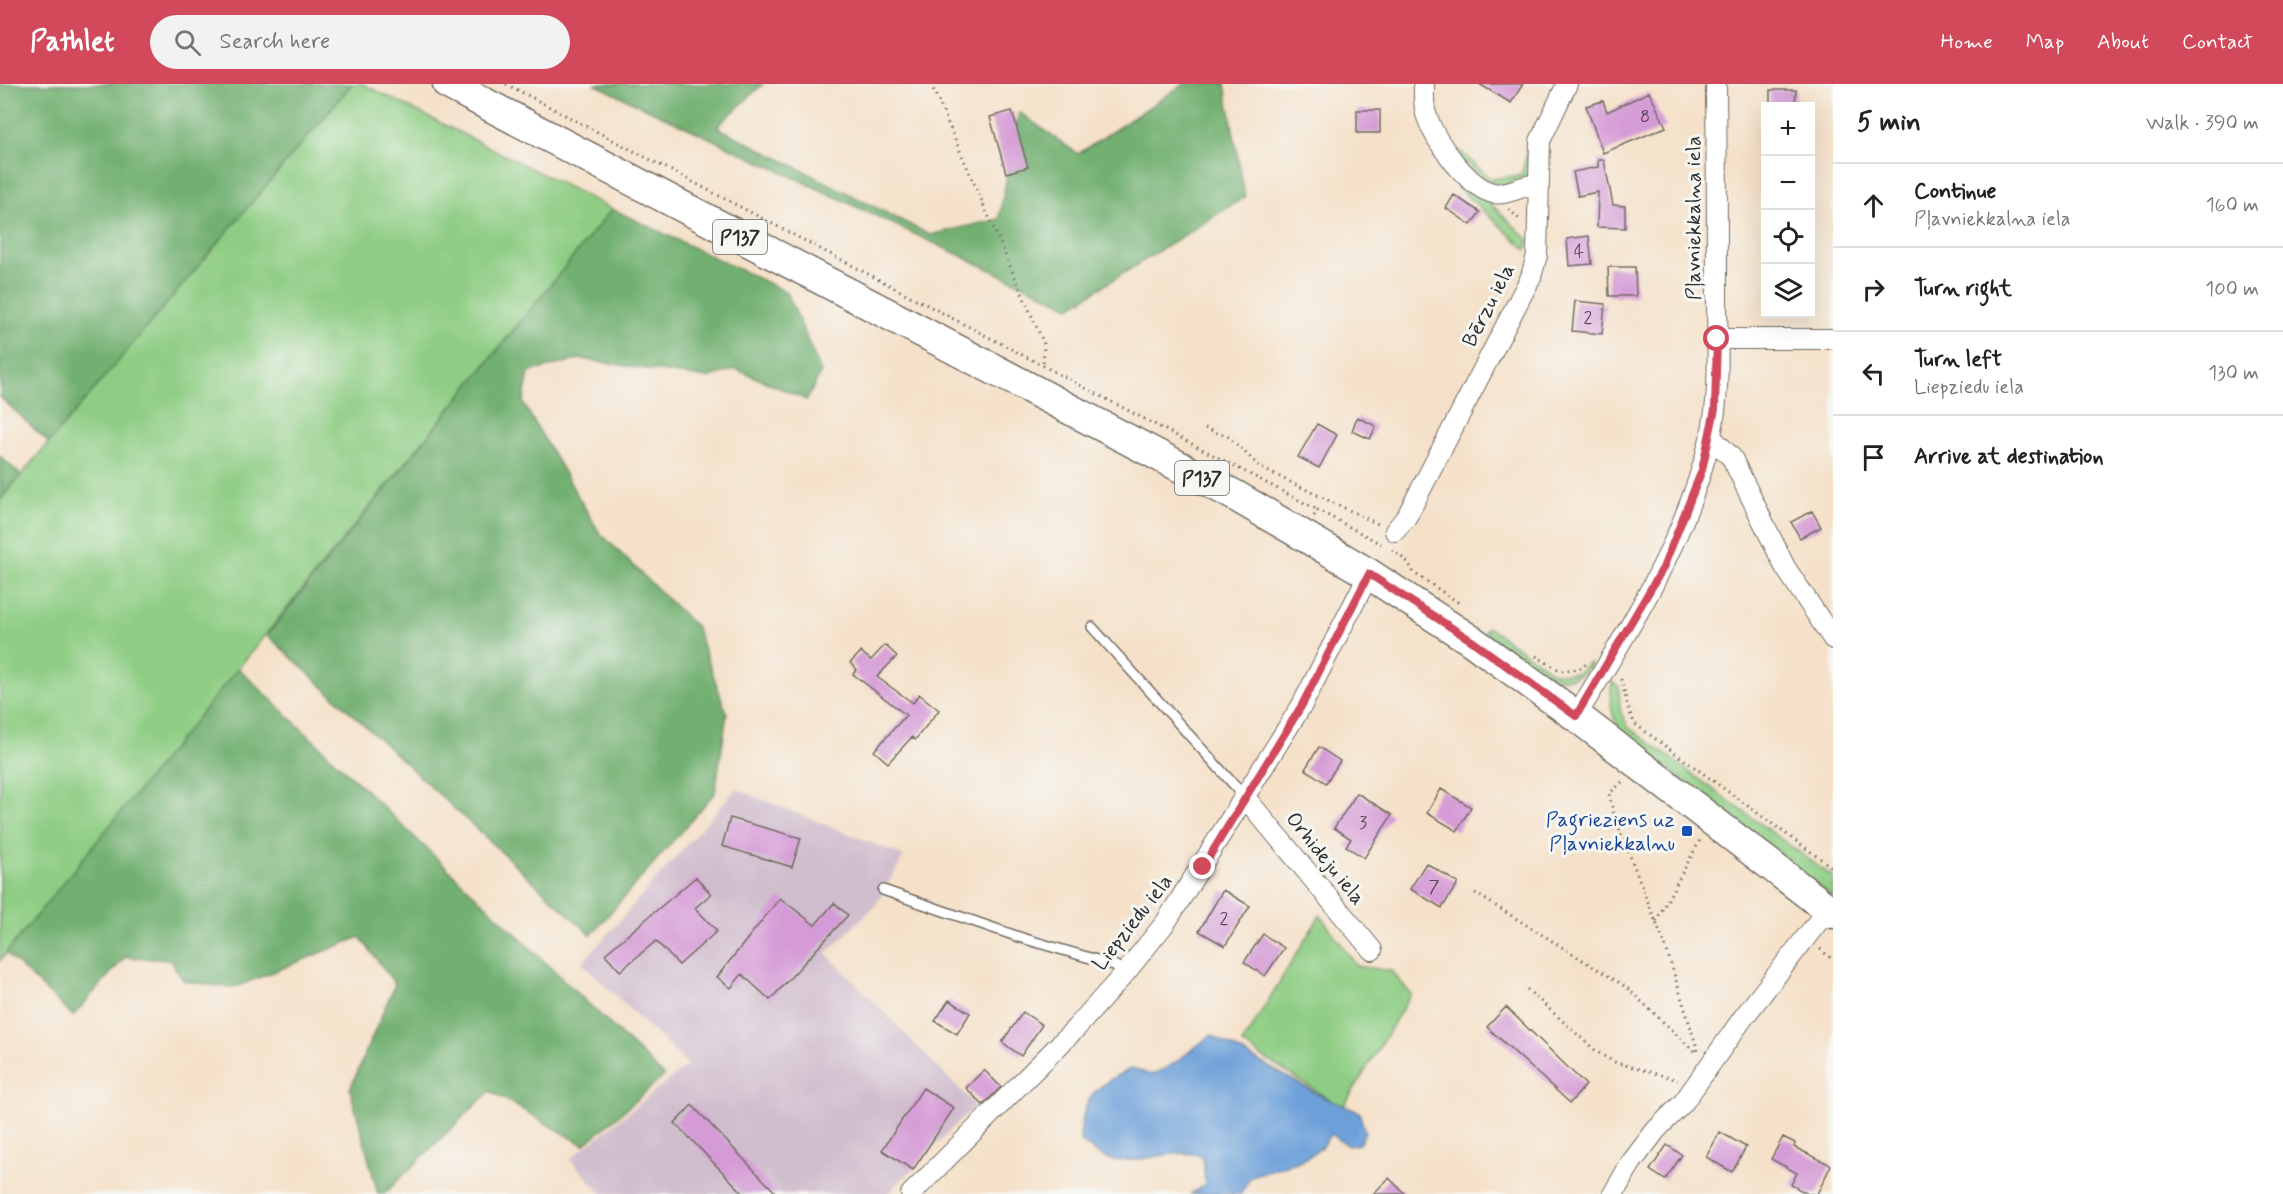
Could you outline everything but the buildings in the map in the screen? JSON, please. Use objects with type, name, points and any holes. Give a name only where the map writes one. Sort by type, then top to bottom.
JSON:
[{"type":"main road","name":"P137","points":[[448,84],[1038,377],[1369,574],[1472,641],[1576,716],[1831,911]]},
{"type":"street","points":[[1424,84],[1426,115],[1438,140],[1455,163],[1485,190],[1496,194],[1529,184],[1539,184]]},
{"type":"street","name":"Bērzu iela","points":[[1395,531],[1407,516],[1531,277],[1537,255],[1540,141],[1567,84]]},
{"type":"street","name":"Pļavniekkalna iela","points":[[1576,716],[1663,568],[1702,470],[1711,437],[1715,409],[1717,339],[1716,84]]},
{"type":"street","points":[[1717,339],[1833,339]]},
{"type":"street","points":[[1711,437],[1732,458],[1785,567],[1833,639]]},
{"type":"street","name":"Liepziedu iela","points":[[911,1194],[1075,1029],[1126,972],[1166,922],[1203,867],[1244,796],[1302,705],[1369,574]]},
{"type":"street","name":"Orhideju iela","points":[[1244,796],[1372,950]]},
{"type":"street","points":[[1613,1194],[1631,1163],[1698,1081],[1743,1018],[1831,911]]},
{"type":"lane","points":[[1092,627],[1244,796]]},
{"type":"lane","points":[[883,890],[1022,938],[1114,965],[1126,972]]},
{"type":"path","points":[[506,84],[1038,377],[1318,510],[1399,554],[1414,573],[1468,608]]},
{"type":"path","points":[[931,84],[1044,344],[1038,377]]},
{"type":"path","points":[[1496,194],[1537,240]]},
{"type":"path","points":[[1205,428],[1229,437],[1261,468],[1395,531]]},
{"type":"path","points":[[1314,516],[1318,510]]},
{"type":"path","points":[[1532,653],[1561,672],[1582,668],[1590,659],[1606,668],[1621,680],[1635,724],[1833,868]]},
{"type":"path","points":[[1475,893],[1626,987],[1699,1056],[1656,921],[1614,815],[1609,794],[1622,782]]},
{"type":"path","points":[[1656,921],[1700,840]]},
{"type":"path","points":[[1527,989],[1597,1052],[1631,1067],[1676,1080],[1698,1081]]},
{"type":"shaded area","points":[[736,789],[904,856],[875,906],[826,953],[975,1105],[888,1194],[602,1194],[570,1159],[688,1065],[582,963]]},
{"type":"green space","points":[[0,84],[352,84],[49,443],[0,397]]},
{"type":"green space","points":[[352,84],[363,84],[612,209],[0,961],[0,500]]},
{"type":"green space","points":[[594,84],[763,84],[717,127],[930,235],[999,219],[1019,112],[1078,154],[1184,84],[1225,84],[1245,197],[1070,307]]},
{"type":"green space","points":[[1535,124],[1539,124],[1531,169],[1526,177],[1501,186],[1486,180],[1457,156],[1460,151],[1491,179],[1521,175]]},
{"type":"green space","points":[[1465,180],[1529,240],[1527,250],[1458,188]]},
{"type":"green space","points":[[612,209],[787,292],[821,372],[807,400],[736,369],[707,378],[580,359],[529,372],[523,403],[599,532],[696,627],[727,714],[715,793],[591,935],[267,635]]},
{"type":"green space","points":[[0,456],[21,475],[0,500]]},
{"type":"green space","points":[[1488,627],[1554,673],[1577,673],[1589,663],[1591,665],[1579,675],[1566,679],[1552,676],[1522,661],[1484,632]]},
{"type":"green space","points":[[238,668],[664,1076],[584,1145],[490,1091],[384,1194],[378,1194],[350,1089],[395,984],[360,937],[233,988],[184,981],[170,960],[125,957],[73,1016],[6,953]]},
{"type":"green space","points":[[1612,682],[1619,687],[1620,710],[1628,727],[1833,877],[1833,897],[1625,736],[1612,711]]},
{"type":"green space","points":[[1320,915],[1357,966],[1391,971],[1411,994],[1343,1108],[1242,1044]]},
{"type":"water","points":[[1211,1035],[1325,1098],[1359,1112],[1365,1132],[1359,1144],[1348,1146],[1330,1134],[1316,1152],[1306,1158],[1250,1177],[1241,1194],[1191,1194],[1205,1184],[1203,1156],[1179,1153],[1136,1160],[1113,1160],[1100,1155],[1080,1141],[1083,1114],[1087,1103],[1100,1087],[1133,1068],[1150,1075],[1159,1071],[1175,1063]]},
{"type":"place","name":"Pagrieziens uz Pļavniekkalnu","points":[[1687,831]]},
{"type":"route","points":[[1203,867],[1244,796],[1302,705],[1369,574],[1472,641],[1576,716],[1663,568],[1702,470],[1711,437],[1715,409],[1717,339]]}]
